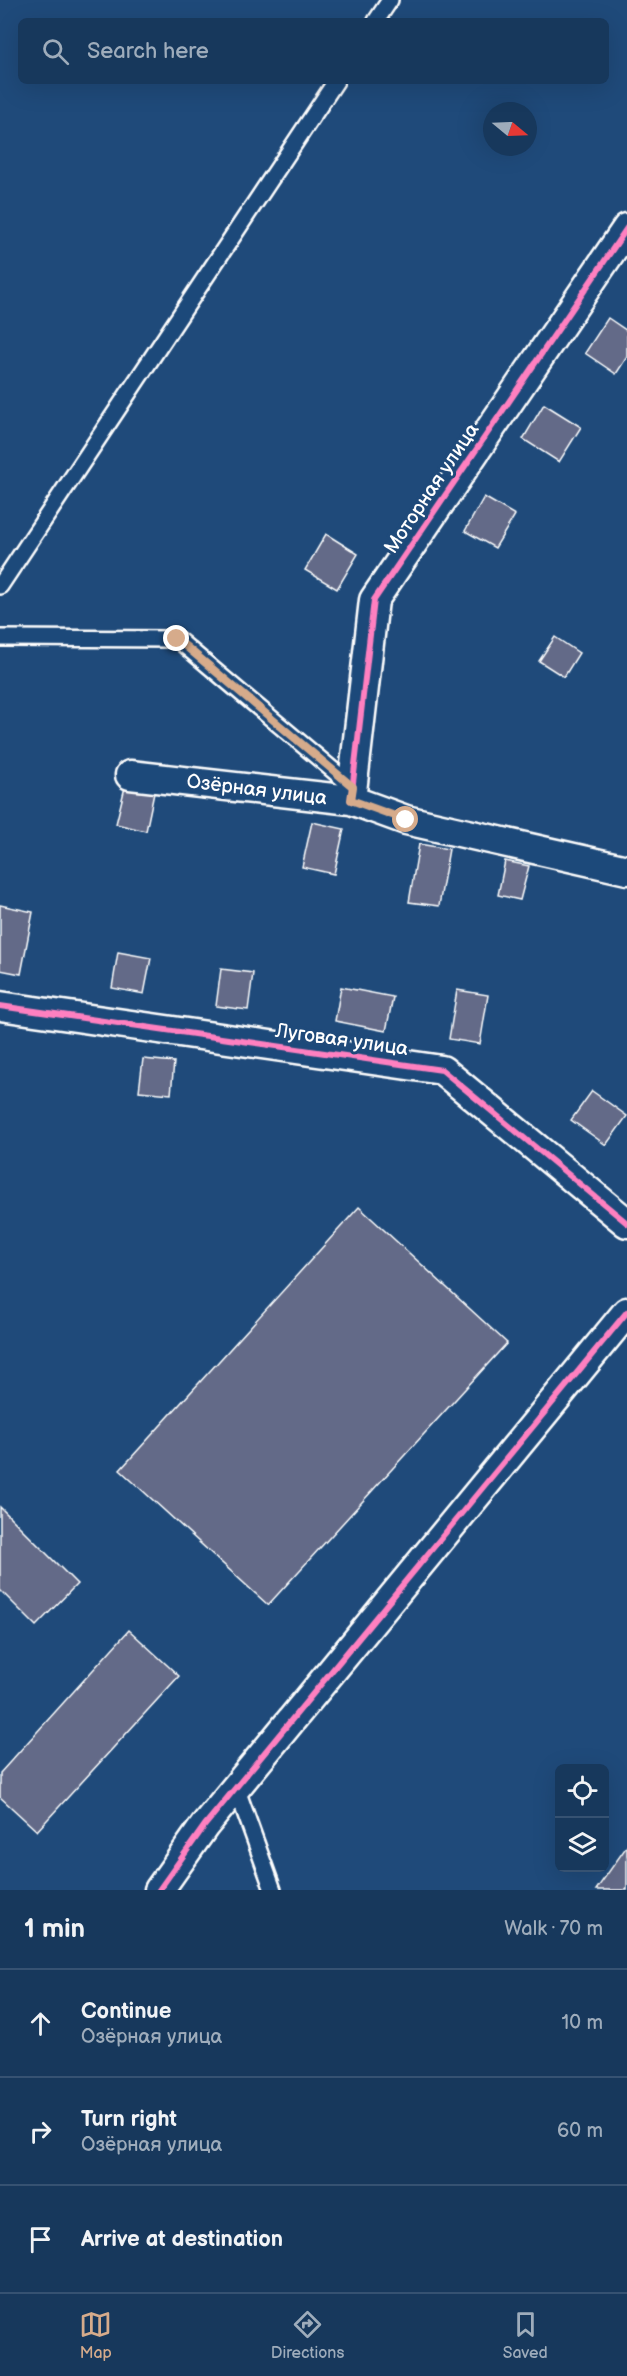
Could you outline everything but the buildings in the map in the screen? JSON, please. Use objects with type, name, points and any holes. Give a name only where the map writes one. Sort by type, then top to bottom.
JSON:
[{"type":"street","name":"Моторная улица","points":[[352,794],[375,600],[627,228]]},
{"type":"street","name":"Озёрная улица","points":[[130,775],[352,794],[406,820],[627,870]]},
{"type":"street","name":"Луговая улица","points":[[0,1006],[442,1070],[627,1223]]},
{"type":"street","points":[[159,1890],[205,1825],[627,1312]]},
{"type":"lane","points":[[378,18],[390,0]]},
{"type":"lane","points":[[0,586],[334,84]]},
{"type":"lane","name":"Озёрная улица","points":[[0,638],[177,639],[352,794]]},
{"type":"lane","points":[[236,1787],[273,1890]]},
{"type":"cycle path","points":[[351,800],[374,600],[627,228]]},
{"type":"cycle path","points":[[0,1006],[442,1070],[627,1223]]},
{"type":"cycle path","points":[[159,1890],[205,1825],[627,1312]]},
{"type":"route","points":[[177,639],[353,787],[351,800],[406,820]]}]
